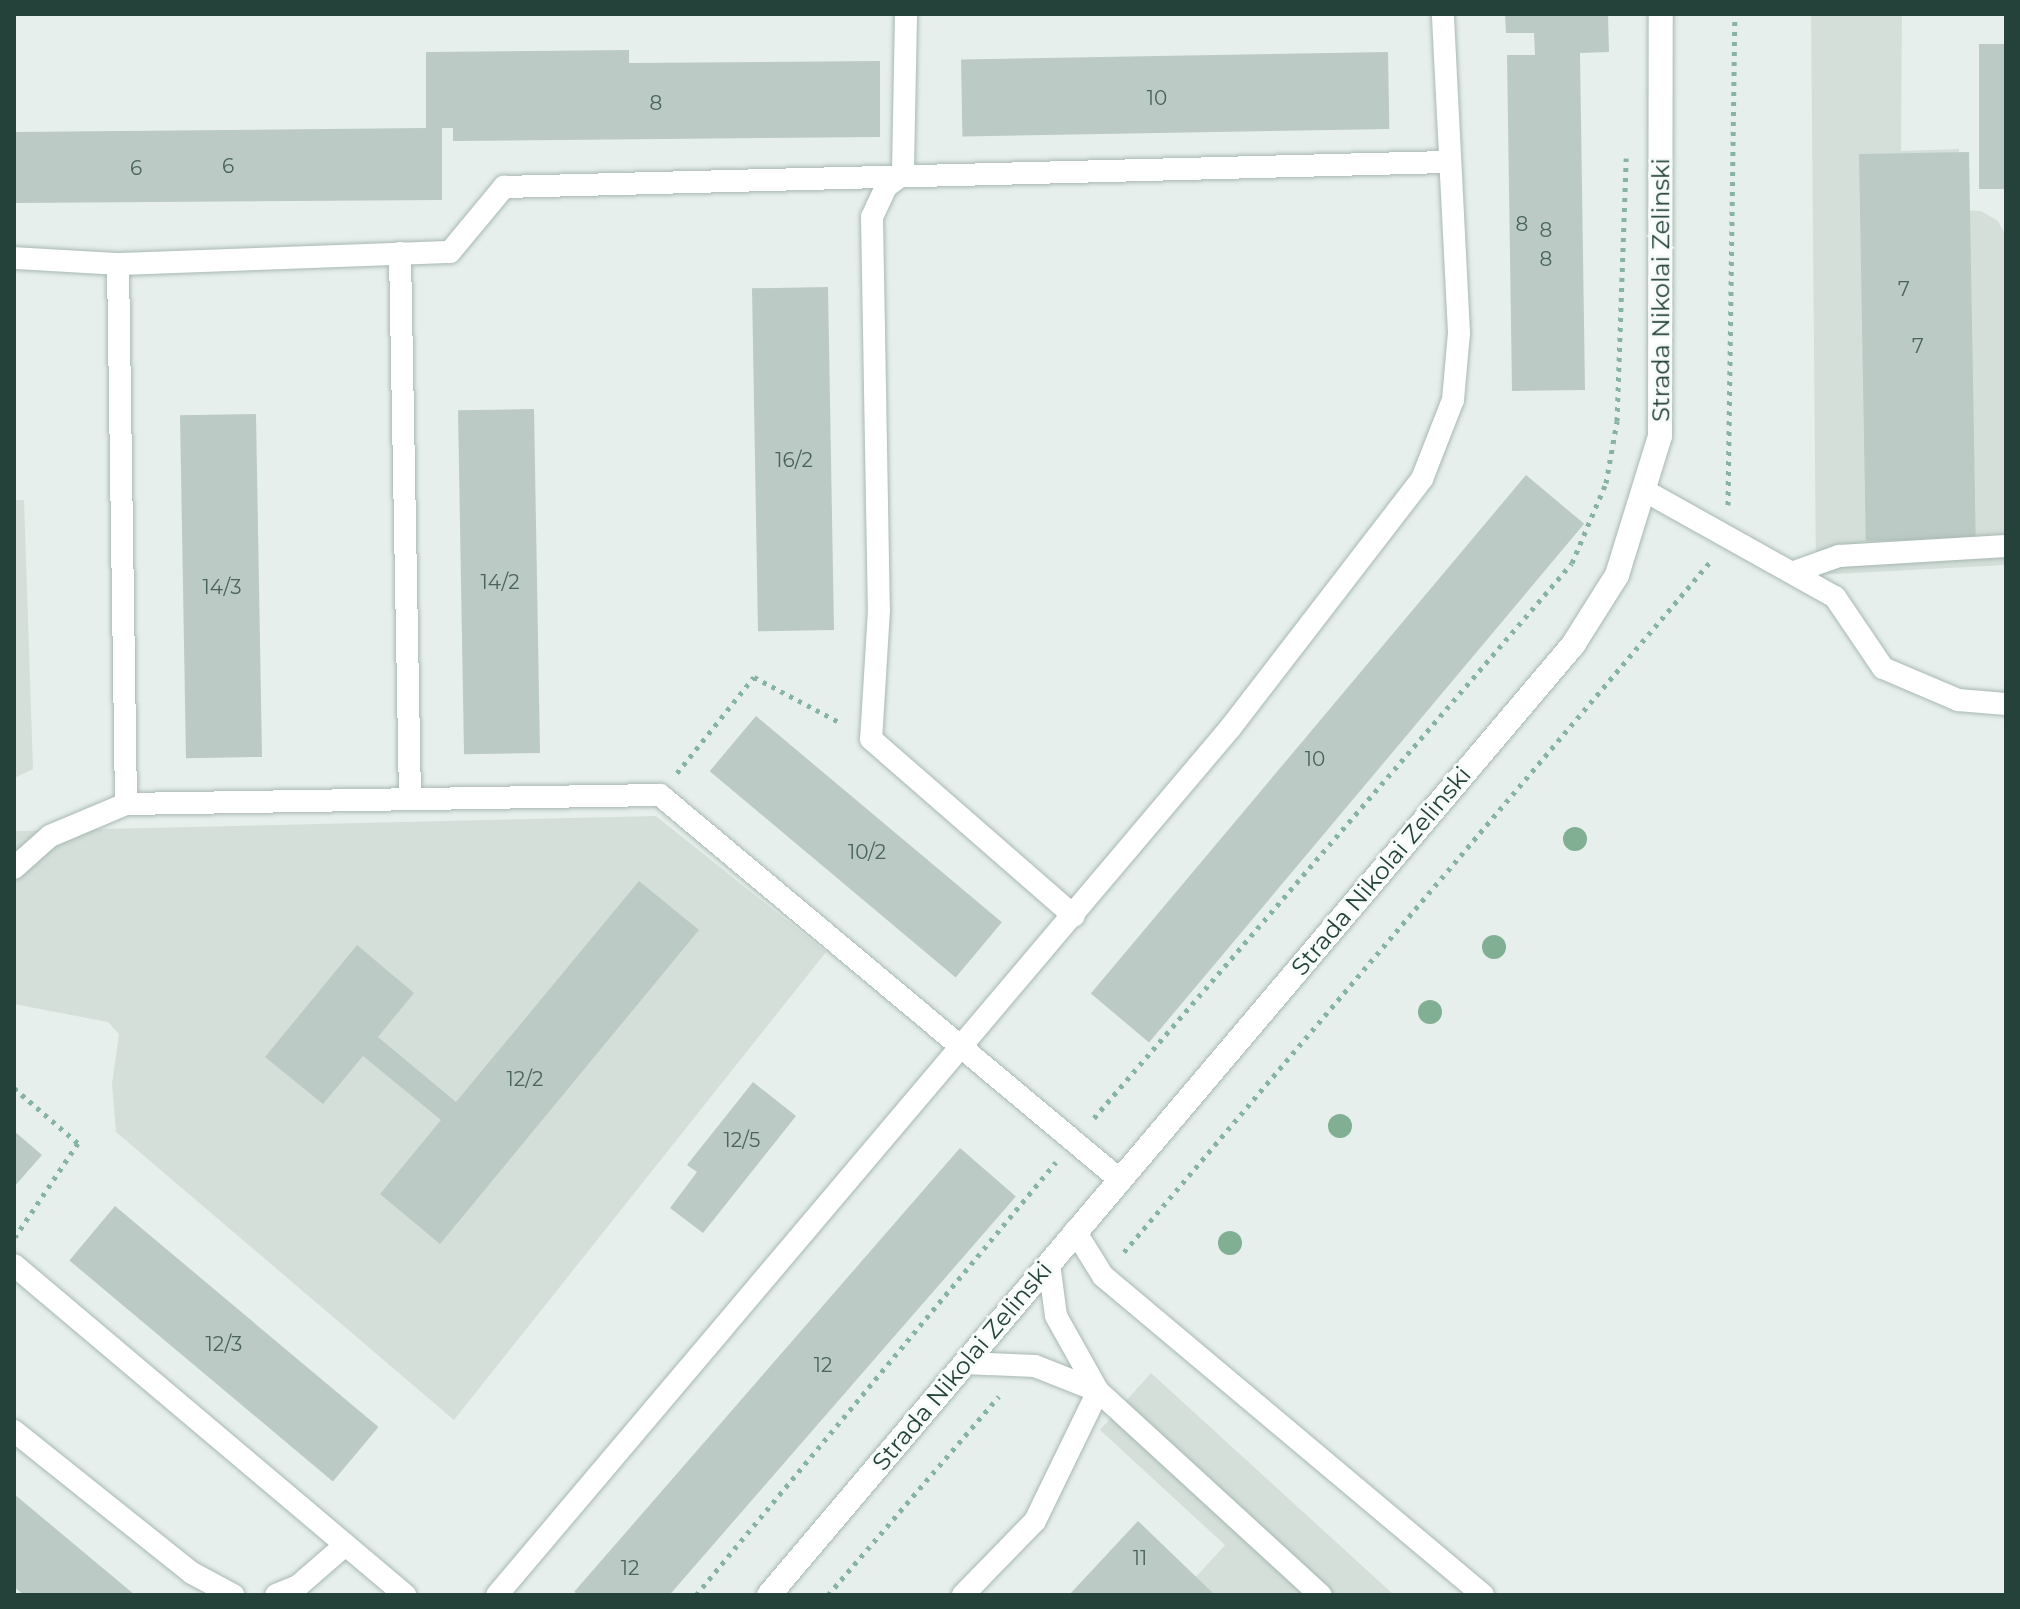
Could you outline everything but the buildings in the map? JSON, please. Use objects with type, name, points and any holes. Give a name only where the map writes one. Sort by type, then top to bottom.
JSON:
[{"type":"street","name":"Strada Nikolai Zelinski","points":[[769,1595],[1573,645],[1617,575],[1647,492],[1660,436],[1661,14]]},
{"type":"lane","points":[[903,174],[906,14]]},
{"type":"lane","points":[[497,1595],[1074,916],[1399,514],[1441,442],[1453,400],[1459,333],[1447,162],[1443,14]]},
{"type":"lane","points":[[14,258],[118,264],[450,252],[504,187],[903,174],[1447,162]]},
{"type":"lane","points":[[903,174],[886,187],[872,217],[879,633],[871,739],[1074,916]]},
{"type":"lane","points":[[400,253],[410,799]]},
{"type":"lane","points":[[118,264],[126,804]]},
{"type":"lane","points":[[1647,492],[1835,597],[1883,668],[1958,700],[2006,704]]},
{"type":"lane","points":[[1794,572],[1839,556],[2006,546]]},
{"type":"lane","points":[[14,868],[50,836],[126,804],[660,795],[1119,1179]]},
{"type":"lane","points":[[1075,1231],[1103,1276],[1483,1595]]},
{"type":"lane","points":[[1049,1263],[1056,1316],[1098,1391],[1321,1595]]},
{"type":"lane","points":[[14,1265],[405,1595]]},
{"type":"lane","points":[[964,1363],[1035,1366],[1098,1391]]},
{"type":"lane","points":[[963,1595],[1035,1521],[1098,1391]]},
{"type":"lane","points":[[14,1431],[192,1573],[233,1595]]},
{"type":"lane","points":[[276,1595],[298,1586],[344,1546]]},
{"type":"path","points":[[696,1595],[1074,1141],[1572,563],[1606,483],[1617,421],[1626,155]]},
{"type":"path","points":[[660,795],[754,677],[871,739]]},
{"type":"path","points":[[14,1088],[78,1143],[14,1238]]},
{"type":"shaded area","points":[[1811,14],[1902,14],[1901,151],[1959,149],[1960,210],[1981,211],[1998,221],[2006,236],[2006,565],[1816,575]]},
{"type":"shaded area","points":[[14,500],[24,500],[33,769],[14,778]]},
{"type":"shaded area","points":[[656,816],[826,952],[454,1420],[116,1132],[112,1084],[119,1034],[108,1022],[14,1004],[16,831]]},
{"type":"shaded area","points":[[1151,1373],[1394,1595],[1213,1595],[1195,1578],[1225,1545],[1100,1430]]}]
